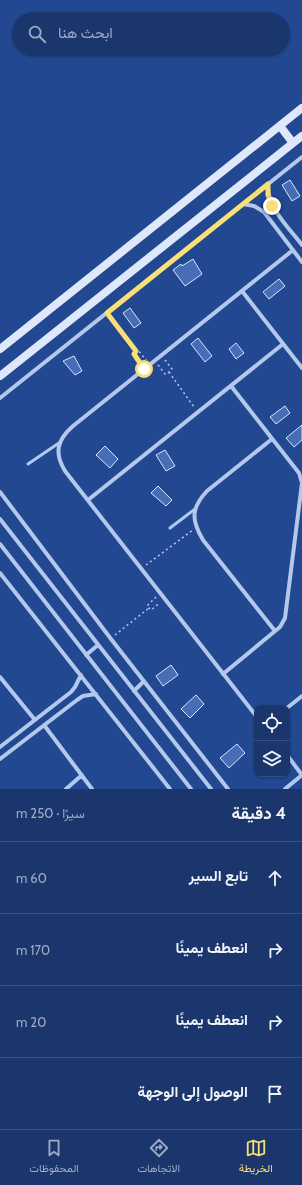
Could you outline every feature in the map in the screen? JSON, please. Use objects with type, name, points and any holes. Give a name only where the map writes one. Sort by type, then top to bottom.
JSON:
[{"type":"street","points":[[0,349],[302,108]]},
{"type":"street","points":[[280,126],[293,143]]},
{"type":"street","points":[[0,376],[302,136]]},
{"type":"street","points":[[0,398],[302,157]]},
{"type":"street","points":[[268,184],[268,195],[272,206],[302,244]]},
{"type":"street","points":[[243,204],[254,206],[264,212],[302,262]]},
{"type":"street","points":[[254,713],[60,463],[58,453],[59,443],[64,433],[293,250]]},
{"type":"street","points":[[242,291],[302,368]]},
{"type":"street","points":[[88,500],[283,344]]},
{"type":"street","points":[[223,674],[283,623],[286,613],[302,480],[299,473],[231,386]]},
{"type":"street","points":[[272,439],[207,491],[200,499],[195,509],[194,518],[196,528],[203,540],[275,631]]},
{"type":"street","points":[[0,492],[228,789]]},
{"type":"street","points":[[0,519],[211,789]]},
{"type":"street","points":[[1,548],[191,789]]},
{"type":"street","points":[[0,573],[170,789]]},
{"type":"street","points":[[86,655],[98,645]]},
{"type":"street","points":[[0,747],[70,692],[75,687],[81,675]]},
{"type":"street","points":[[0,677],[35,720]]},
{"type":"street","points":[[134,691],[144,681]]},
{"type":"street","points":[[0,759],[76,700],[96,694]]},
{"type":"street","points":[[290,706],[302,696]]},
{"type":"street","points":[[44,725],[92,789]]},
{"type":"street","points":[[285,789],[302,775],[290,759]]},
{"type":"street","points":[[66,789],[82,776]]},
{"type":"lane","points":[[28,464],[59,443]]},
{"type":"lane","points":[[170,528],[195,509]]},
{"type":"path","points":[[107,313],[136,351],[139,350],[149,365]]},
{"type":"path","points":[[136,351],[134,354],[144,369]]},
{"type":"path","points":[[162,355],[172,369],[169,372]]},
{"type":"path","points":[[155,360],[165,374],[169,372]]},
{"type":"path","points":[[169,372],[198,412]]},
{"type":"path","points":[[142,569],[196,528]]},
{"type":"path","points":[[149,608],[147,605],[160,593]]},
{"type":"path","points":[[111,638],[149,608],[152,610],[165,599]]},
{"type":"building","points":[[290,180],[300,196],[292,201],[282,185]]},
{"type":"building","points":[[193,259],[202,274],[185,286],[173,270],[181,264],[182,266]]},
{"type":"building","points":[[279,279],[285,286],[269,299],[263,292]]},
{"type":"building","points":[[130,308],[141,323],[134,328],[123,313]]},
{"type":"building","points":[[198,338],[212,356],[205,362],[191,344]]},
{"type":"building","points":[[236,343],[244,353],[236,359],[229,349]]},
{"type":"building","points":[[74,356],[82,371],[75,375],[63,361]]},
{"type":"building","points":[[285,406],[290,413],[276,424],[270,417]]},
{"type":"building","points":[[302,425],[302,440],[294,447],[286,438]]},
{"type":"building","points":[[105,446],[118,459],[110,468],[96,455]]},
{"type":"building","points":[[165,450],[175,466],[166,471],[156,455]]},
{"type":"building","points":[[158,486],[172,500],[166,506],[151,493]]},
{"type":"building","points":[[171,665],[178,675],[163,686],[156,676]]},
{"type":"building","points":[[196,695],[204,704],[190,718],[181,709]]},
{"type":"building","points":[[237,744],[245,753],[229,768],[220,758]]},
{"type":"route","points":[[144,369],[134,354],[136,351],[107,313],[268,184],[268,195],[272,206]]}]
